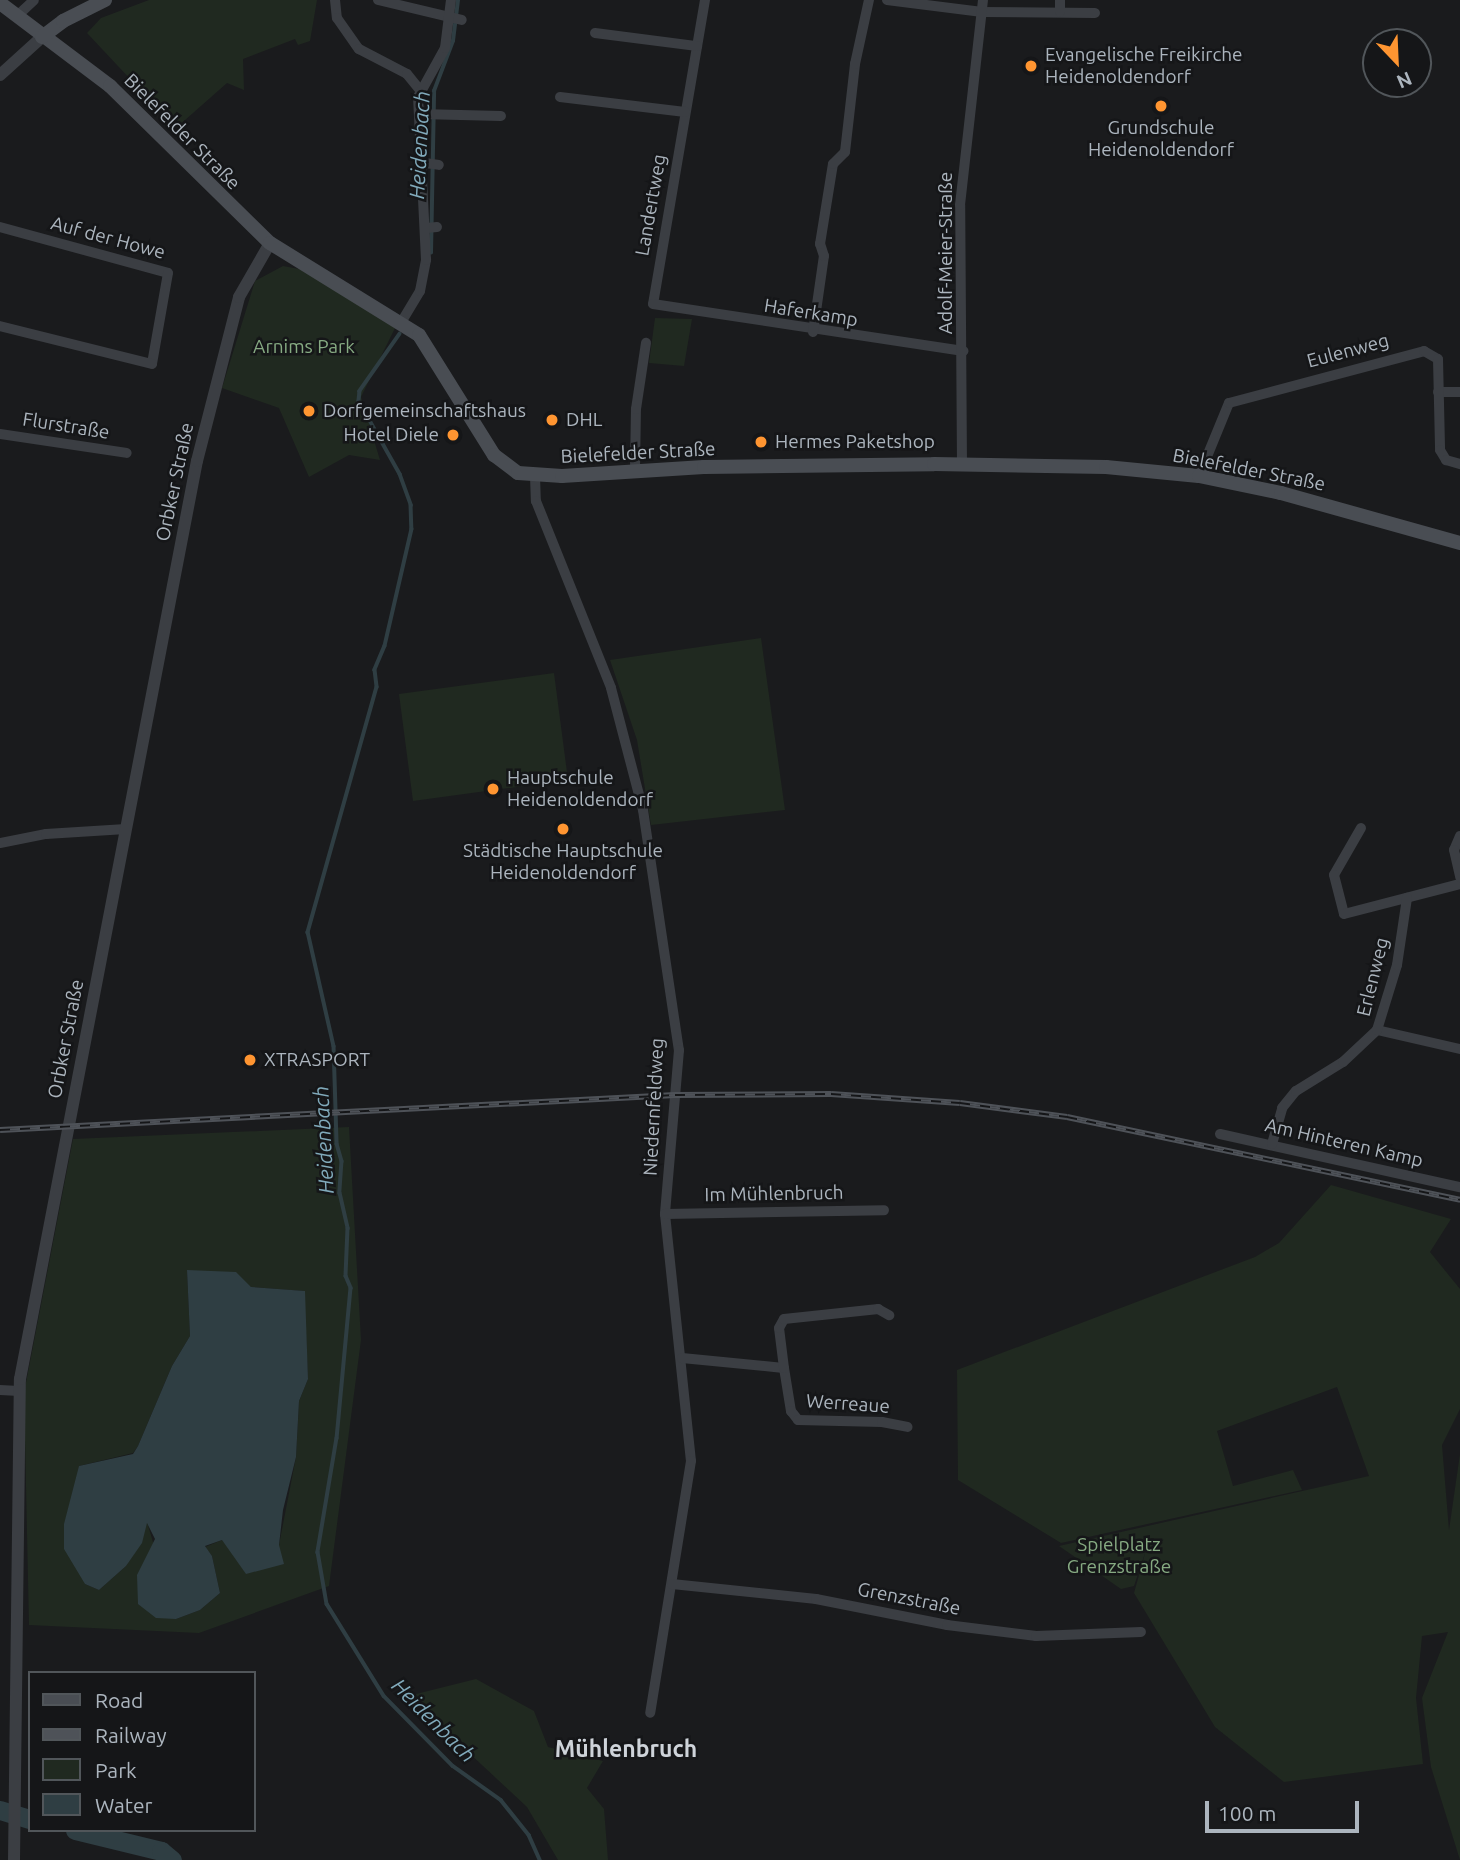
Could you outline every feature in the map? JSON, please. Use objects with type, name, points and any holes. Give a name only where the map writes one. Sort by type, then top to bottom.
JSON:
[{"type":"main road","points":[[42,37],[63,20],[104,0]]},
{"type":"main road","name":"Bielefelder Straße","points":[[0,3],[119,94],[270,243],[402,321],[439,364],[494,455],[518,473],[535,476],[635,470],[1073,466],[1199,476],[1303,499],[1460,543]]},
{"type":"street","points":[[17,16],[34,0]]},
{"type":"street","points":[[335,0],[337,18],[359,49],[407,74],[421,91],[429,114],[418,162],[432,227],[420,291],[402,321]]},
{"type":"street","points":[[378,0],[462,20]]},
{"type":"street","points":[[421,91],[444,48],[451,0]]},
{"type":"street","name":"Landertweg","points":[[653,304],[705,0]]},
{"type":"street","points":[[813,332],[824,256],[820,244],[833,164],[845,152],[869,0]]},
{"type":"street","points":[[887,0],[982,12],[1095,13]]},
{"type":"street","name":"Adolf-Meier-Straße","points":[[962,465],[960,205],[983,0]]},
{"type":"street","points":[[1060,0],[1060,12]]},
{"type":"street","points":[[595,33],[697,46]]},
{"type":"street","points":[[0,75],[42,37]]},
{"type":"street","points":[[560,97],[685,112]]},
{"type":"street","points":[[429,114],[501,116]]},
{"type":"street","points":[[418,162],[436,164]]},
{"type":"street","name":"Auf der Howe","points":[[0,227],[169,273],[152,364],[0,326]]},
{"type":"street","name":"Orbker Straße","points":[[14,1860],[12,1800],[19,1391],[197,461],[239,297],[270,243]]},
{"type":"street","name":"Haferkamp","points":[[653,304],[813,332],[963,351]]},
{"type":"street","points":[[635,470],[636,409],[646,343]]},
{"type":"street","name":"Eulenweg","points":[[1199,476],[1229,402],[1424,351],[1438,359],[1440,450],[1446,460],[1460,464]]},
{"type":"street","points":[[1438,391],[1460,393]]},
{"type":"street","name":"Flurstraße","points":[[0,434],[128,453]]},
{"type":"street","name":"Niedernfeldweg","points":[[535,476],[536,501],[611,688],[644,815],[679,1050],[665,1214],[691,1461],[650,1713]]},
{"type":"street","points":[[1361,828],[1334,875],[1344,914],[1460,884]]},
{"type":"street","points":[[0,843],[46,834],[126,829]]},
{"type":"street","points":[[1460,836],[1454,849],[1460,877]]},
{"type":"street","name":"Erlenweg","points":[[1272,1144],[1282,1108],[1296,1091],[1343,1062],[1377,1030],[1397,965],[1407,898]]},
{"type":"street","points":[[1377,1030],[1460,1049]]},
{"type":"street","name":"Am Hinteren Kamp","points":[[1220,1134],[1460,1187]]},
{"type":"street","name":"Im Mühlenbruch","points":[[665,1214],[884,1210]]},
{"type":"street","name":"Werreaue","points":[[889,1315],[878,1309],[783,1319],[779,1328],[790,1411],[798,1420],[882,1422],[908,1427]]},
{"type":"street","points":[[681,1358],[784,1368]]},
{"type":"street","points":[[0,1390],[19,1391]]},
{"type":"street","name":"Grenzstraße","points":[[672,1584],[816,1599],[947,1625],[1036,1636],[1141,1632]]},
{"type":"green space","points":[[149,0],[317,0],[310,41],[298,45],[295,39],[243,59],[244,90],[227,83],[176,128],[87,33],[101,18]]},
{"type":"green space","name":"Arnims Park","points":[[283,266],[299,269],[397,324],[361,397],[380,460],[349,455],[309,477],[279,408],[222,388],[255,281]]},
{"type":"green space","points":[[655,318],[692,319],[684,366],[649,363]]},
{"type":"green space","points":[[761,638],[785,810],[651,825],[637,740],[610,660]]},
{"type":"green space","points":[[554,673],[568,780],[413,801],[399,694]]},
{"type":"green space","points":[[349,1127],[361,1340],[329,1586],[199,1633],[29,1625],[24,1393],[73,1139]],"holes":[[[187,1270],[251,1287],[304,1291],[308,1379],[299,1401],[296,1457],[279,1545],[222,1540],[205,1547],[212,1556],[220,1593],[200,1610],[176,1619],[147,1522],[126,1566],[99,1590],[85,1584],[79,1466],[133,1453],[138,1446],[172,1366],[190,1336]]]},
{"type":"green space","name":"Spielplatz Grenzstraße","points":[[1331,1185],[1451,1219],[1430,1252],[1460,1289],[1460,1409],[1442,1445],[1449,1530],[1460,1454],[1460,1860],[1431,1767],[1422,1698],[1448,1632],[1422,1636],[1416,1698],[1423,1764],[1284,1782],[1215,1727],[1134,1593],[1146,1550],[1134,1586],[1121,1589],[1059,1546],[1369,1476],[1337,1387],[1217,1431],[1233,1486],[1293,1470],[1302,1490],[1061,1543],[958,1480],[957,1370],[1255,1257],[1279,1243]]},
{"type":"green space","points":[[476,1679],[534,1711],[548,1747],[603,1761],[587,1788],[604,1809],[608,1860],[558,1860],[527,1807],[408,1696]]},
{"type":"water","points":[[187,1270],[236,1272],[251,1287],[305,1291],[308,1379],[299,1401],[296,1457],[283,1510],[279,1545],[284,1564],[246,1574],[222,1540],[205,1546],[212,1556],[220,1593],[200,1610],[176,1619],[156,1618],[138,1604],[137,1575],[155,1539],[147,1523],[142,1543],[126,1566],[99,1590],[85,1584],[64,1549],[64,1524],[79,1466],[133,1454],[138,1446],[172,1366],[190,1336]]},
{"type":"waterway","name":"Heidenbach","points":[[431,253],[434,91],[453,41],[458,0]]},
{"type":"waterway","name":"Heidenbach","points":[[400,334],[360,391],[359,401],[400,474],[411,505],[412,529],[385,646],[375,670],[377,687],[308,932],[334,1046],[337,1144],[342,1161],[340,1193],[348,1228],[346,1276],[351,1288],[337,1438],[318,1552],[327,1604],[384,1696],[453,1766],[501,1800],[529,1835],[540,1860]]},
{"type":"waterway","points":[[0,1810],[28,1818]]},
{"type":"waterway","points":[[83,1832],[161,1851],[172,1860]]},
{"type":"railway","points":[[0,1130],[675,1095],[831,1094],[960,1103],[1067,1117],[1460,1200]]},
{"type":"place","name":"Evangelische Freikirche Heidenoldendorf","points":[[1031,66]]},
{"type":"place","name":"Grundschule Heidenoldendorf","points":[[1161,106]]},
{"type":"place","name":"Dorfgemeinschaftshaus","points":[[309,411]]},
{"type":"place","name":"DHL","points":[[552,420]]},
{"type":"place","name":"Hotel Diele","points":[[453,435]]},
{"type":"place","name":"Hermes Paketshop","points":[[761,442]]},
{"type":"place","name":"Hauptschule Heidenoldendorf","points":[[493,789]]},
{"type":"place","name":"Städtische Hauptschule Heidenoldendorf","points":[[563,829]]},
{"type":"place","name":"XTRASPORT","points":[[250,1060]]},
{"type":"district","name":"Mühlenbruch","points":[[626,1749]]}]
